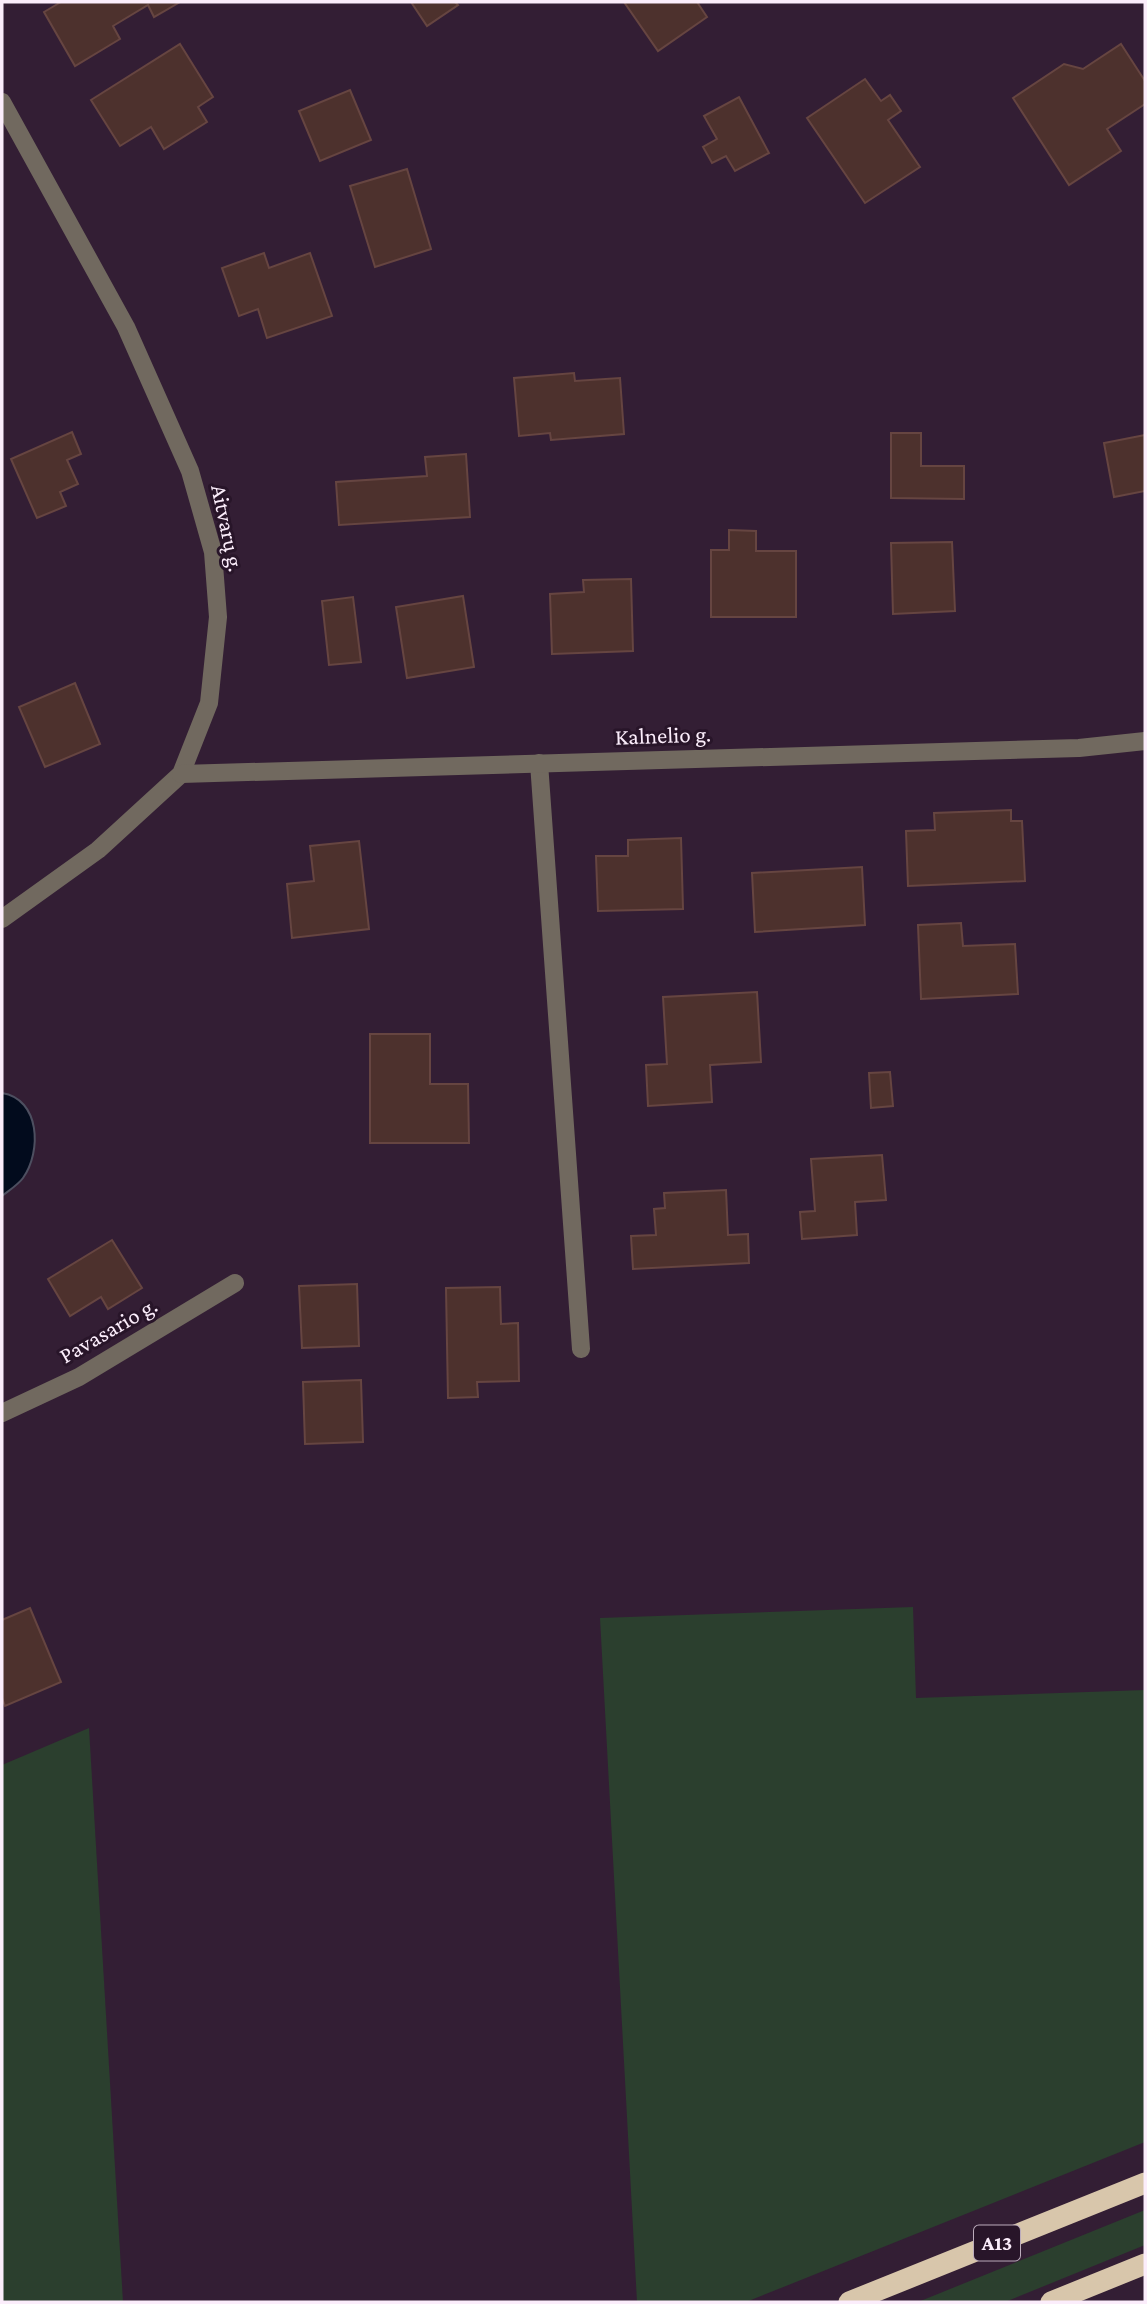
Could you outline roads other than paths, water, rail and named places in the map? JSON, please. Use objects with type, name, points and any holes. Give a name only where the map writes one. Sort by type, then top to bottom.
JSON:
[{"type":"highway","name":"A13","points":[[849,2302],[1145,2183]]},
{"type":"highway","points":[[1051,2302],[1145,2264]]},
{"type":"street","name":"Aitvarų g.","points":[[2,102],[126,327],[190,471],[214,552],[218,617],[209,703],[181,774],[98,850],[2,919]]},
{"type":"street","name":"Kalnelio g.","points":[[181,774],[1079,748],[1145,741]]},
{"type":"street","points":[[539,763],[581,1349]]},
{"type":"street","name":"Pavasario g.","points":[[2,1413],[79,1377],[235,1283]]},
{"type":"water","points":[[2,1093],[15,1097],[24,1105],[34,1128],[35,1141],[29,1167],[23,1178],[2,1196]]}]
